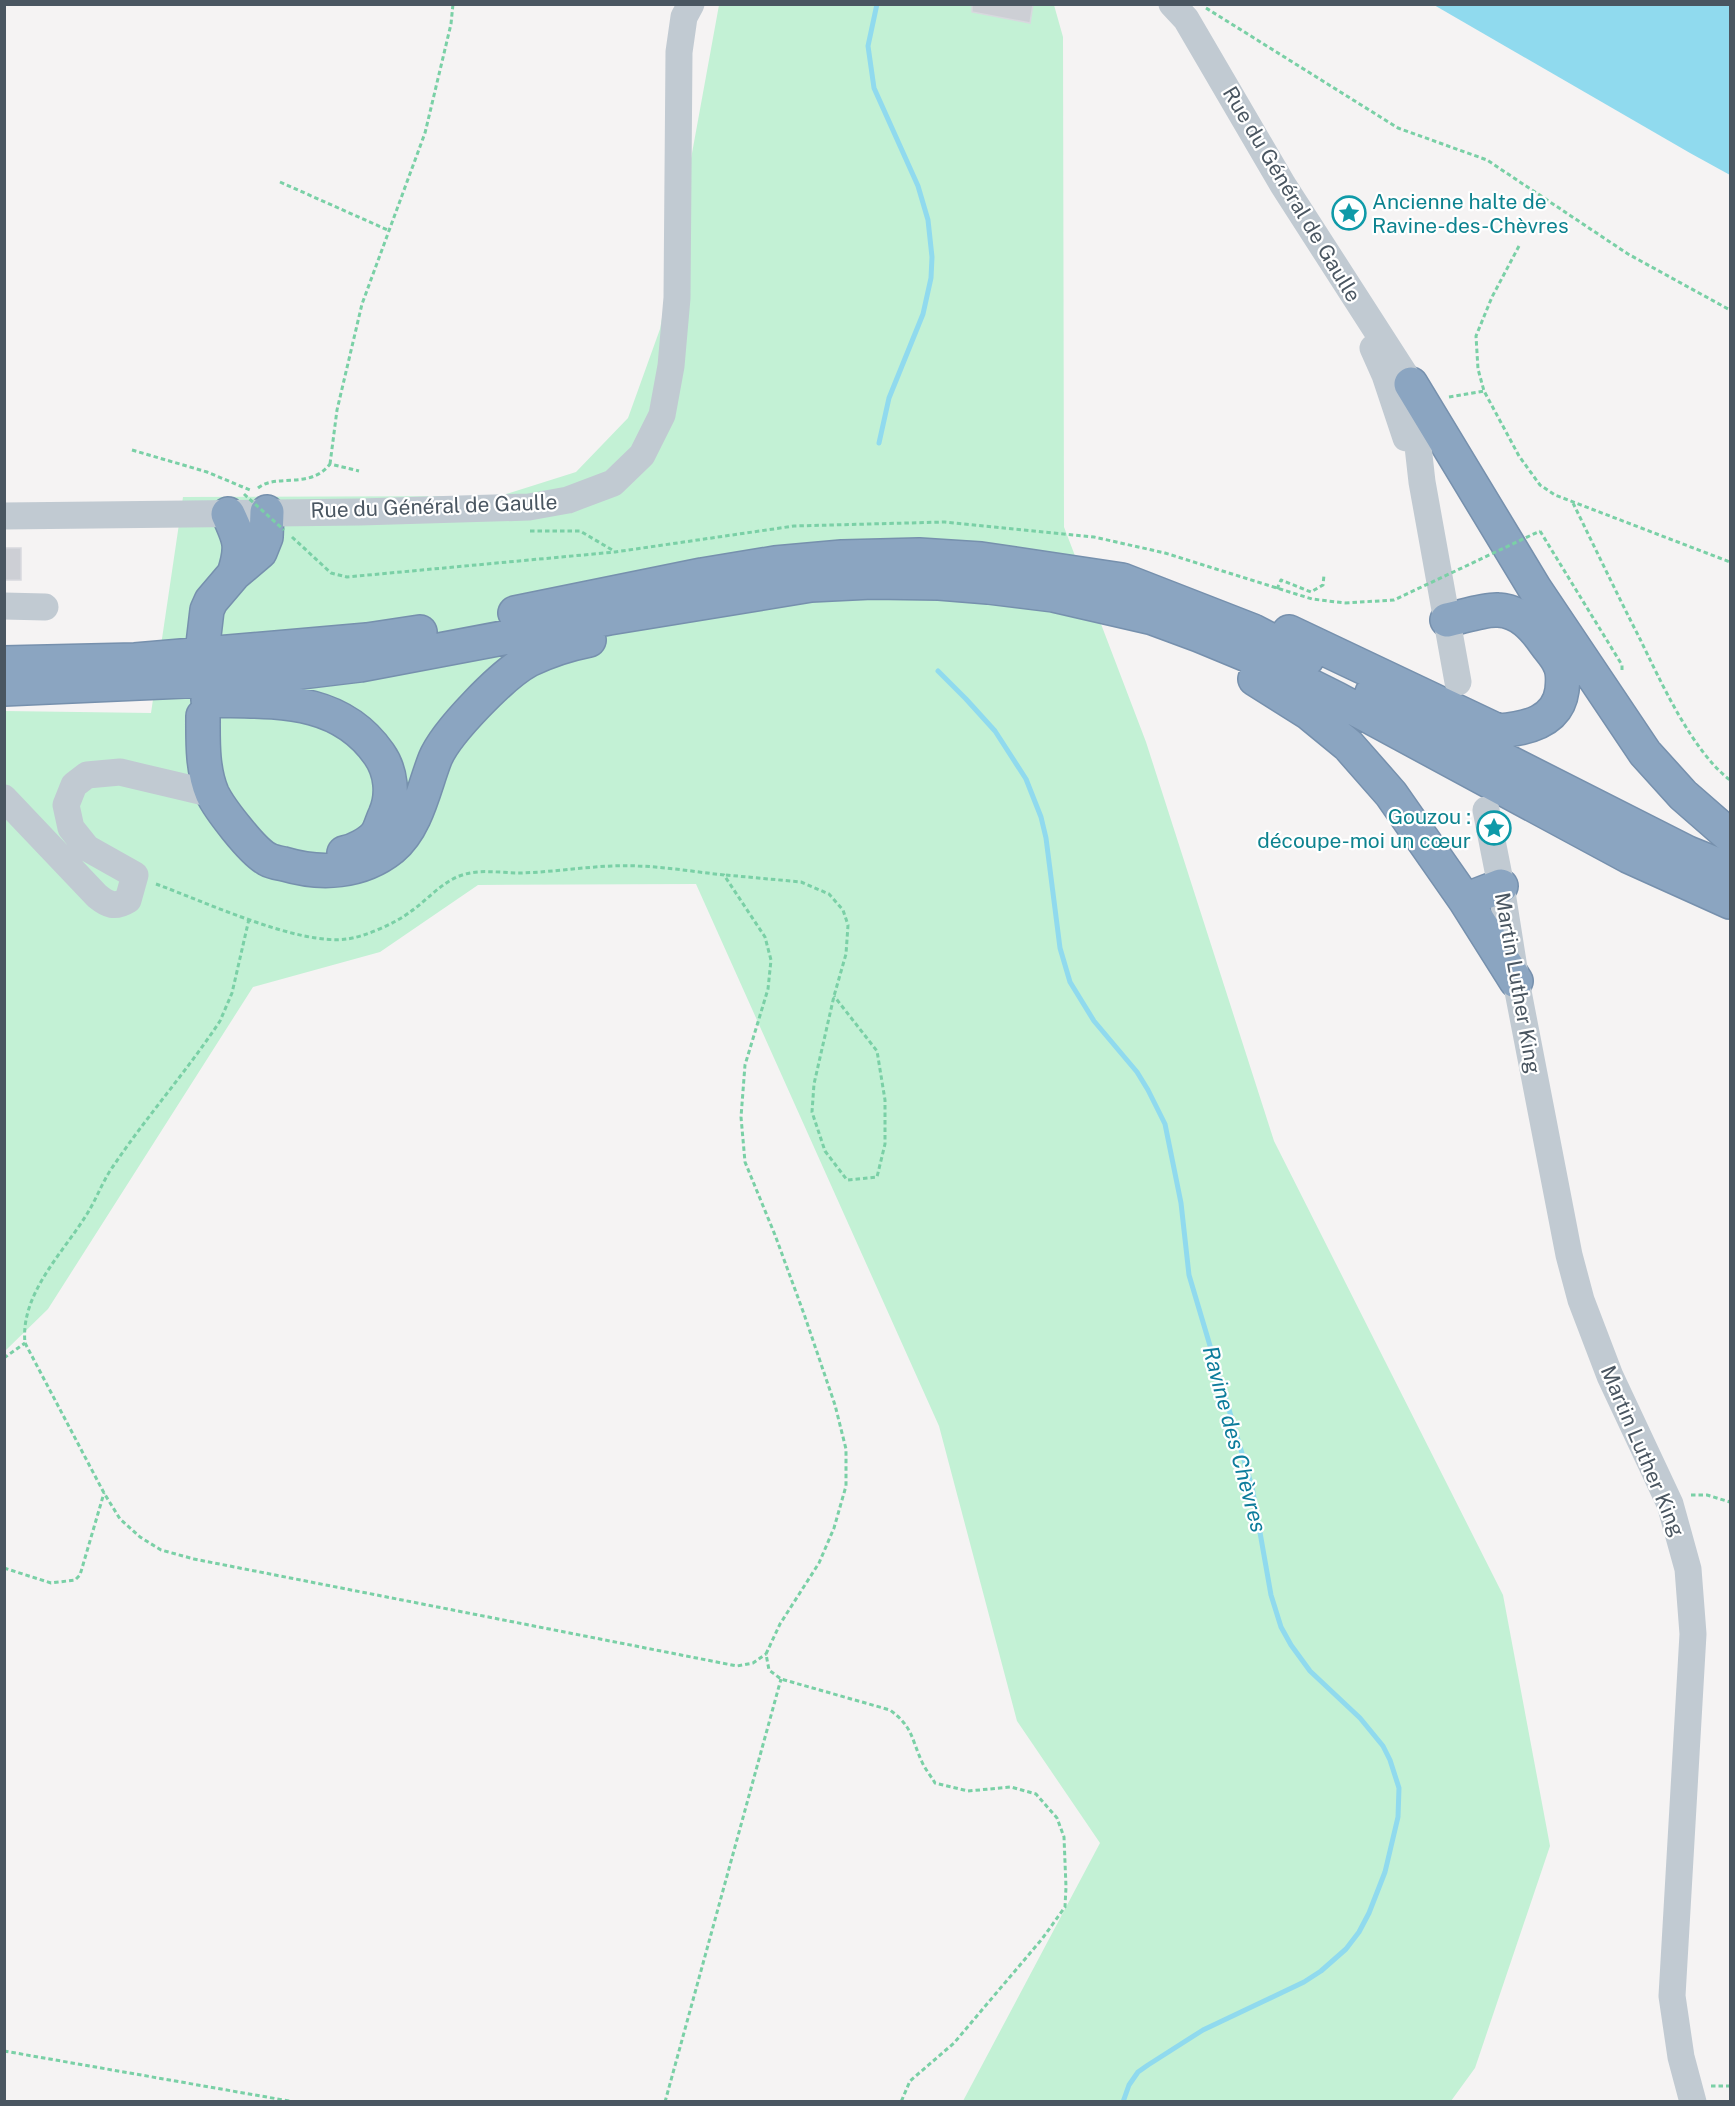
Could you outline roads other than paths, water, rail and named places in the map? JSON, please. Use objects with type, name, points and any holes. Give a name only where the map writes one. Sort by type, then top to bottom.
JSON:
[{"type":"highway","points":[[1416,393],[1535,589],[1645,753],[1683,795],[1731,836]]},
{"type":"highway","points":[[203,644],[207,610],[211,601],[234,574],[260,552],[266,537],[250,505]]},
{"type":"highway","points":[[4,663],[135,660],[367,640],[442,628],[702,574],[775,563],[842,557],[919,555],[981,559],[1165,587],[1238,610],[1498,730],[1527,728],[1550,715],[1561,696],[1563,682],[1560,663],[1534,628],[1514,614],[1497,610],[1448,620]]},
{"type":"highway","points":[[1122,580],[1253,631],[1540,779],[1688,853],[1731,870]]},
{"type":"highway","points":[[4,690],[252,678],[360,665],[609,618],[811,585],[872,582],[939,583],[1053,595],[1153,618],[1257,659],[1337,699],[1628,856],[1731,902]]},
{"type":"highway","points":[[939,583],[963,591],[1117,623],[1179,644],[1253,678],[1309,713],[1348,745],[1390,794],[1465,900],[1516,981]]},
{"type":"highway","points":[[203,716],[203,742],[208,778],[213,794],[242,835],[267,859],[303,870],[340,871],[376,860],[394,846],[411,824],[436,755],[466,715],[505,678],[527,661],[570,644],[590,639],[767,604],[811,585]]},
{"type":"highway","points":[[4,690],[293,703],[323,710],[353,726],[371,743],[384,761],[390,785],[389,806],[376,836],[352,852],[319,858],[282,852],[242,835]]},
{"type":"highway","points":[[1465,900],[1501,886]]},
{"type":"street","name":"Rue du Général de Gaulle","points":[[4,516],[250,505],[360,512],[539,505],[568,500],[613,483],[642,455],[662,415],[671,366],[678,298],[679,52],[684,17],[691,4]]},
{"type":"street","name":"Rue du Général de Gaulle","points":[[1172,4],[1186,19],[1283,185],[1416,393]]},
{"type":"street","points":[[1349,290],[1384,375],[1422,482]]},
{"type":"street","points":[[1416,393],[1422,482],[1458,682]]},
{"type":"street","points":[[4,606],[45,607]]},
{"type":"street","points":[[4,798],[97,896],[106,904],[120,905],[128,900],[135,875],[87,848],[71,828],[66,805],[74,785],[87,775],[120,772],[213,794]]},
{"type":"street","name":"Martin Luther King","points":[[1486,810],[1516,981],[1569,1255],[1581,1300],[1610,1376],[1665,1494],[1681,1540],[1691,1598],[1693,1634],[1672,1996],[1681,2057],[1693,2102]]},
{"type":"water","points":[[1434,5],[1730,5],[1730,175],[1690,153]]},
{"type":"waterway","name":"Ravine des Chèvres","points":[[877,4],[868,46],[874,88],[918,186],[928,220],[932,257],[931,278],[923,314],[889,398],[879,443]]},
{"type":"waterway","name":"Ravine des Chèvres","points":[[938,671],[995,731],[1026,779],[1041,817],[1046,838],[1060,948],[1070,982],[1094,1021],[1137,1072],[1165,1124],[1181,1203],[1189,1275],[1252,1487],[1271,1595],[1281,1627],[1310,1671],[1360,1718],[1383,1746],[1399,1788],[1398,1817],[1385,1872],[1369,1913],[1359,1932],[1346,1949],[1321,1971],[1304,1982],[1203,2030],[1148,2065],[1138,2072],[1129,2085],[1123,2102]]},
{"type":"place","name":"Ancienne halte de Ravine-des-Chèvres","points":[[1349,213]]},
{"type":"place","name":"Gouzou : découpe-moi un cœur","points":[[1494,828]]}]
